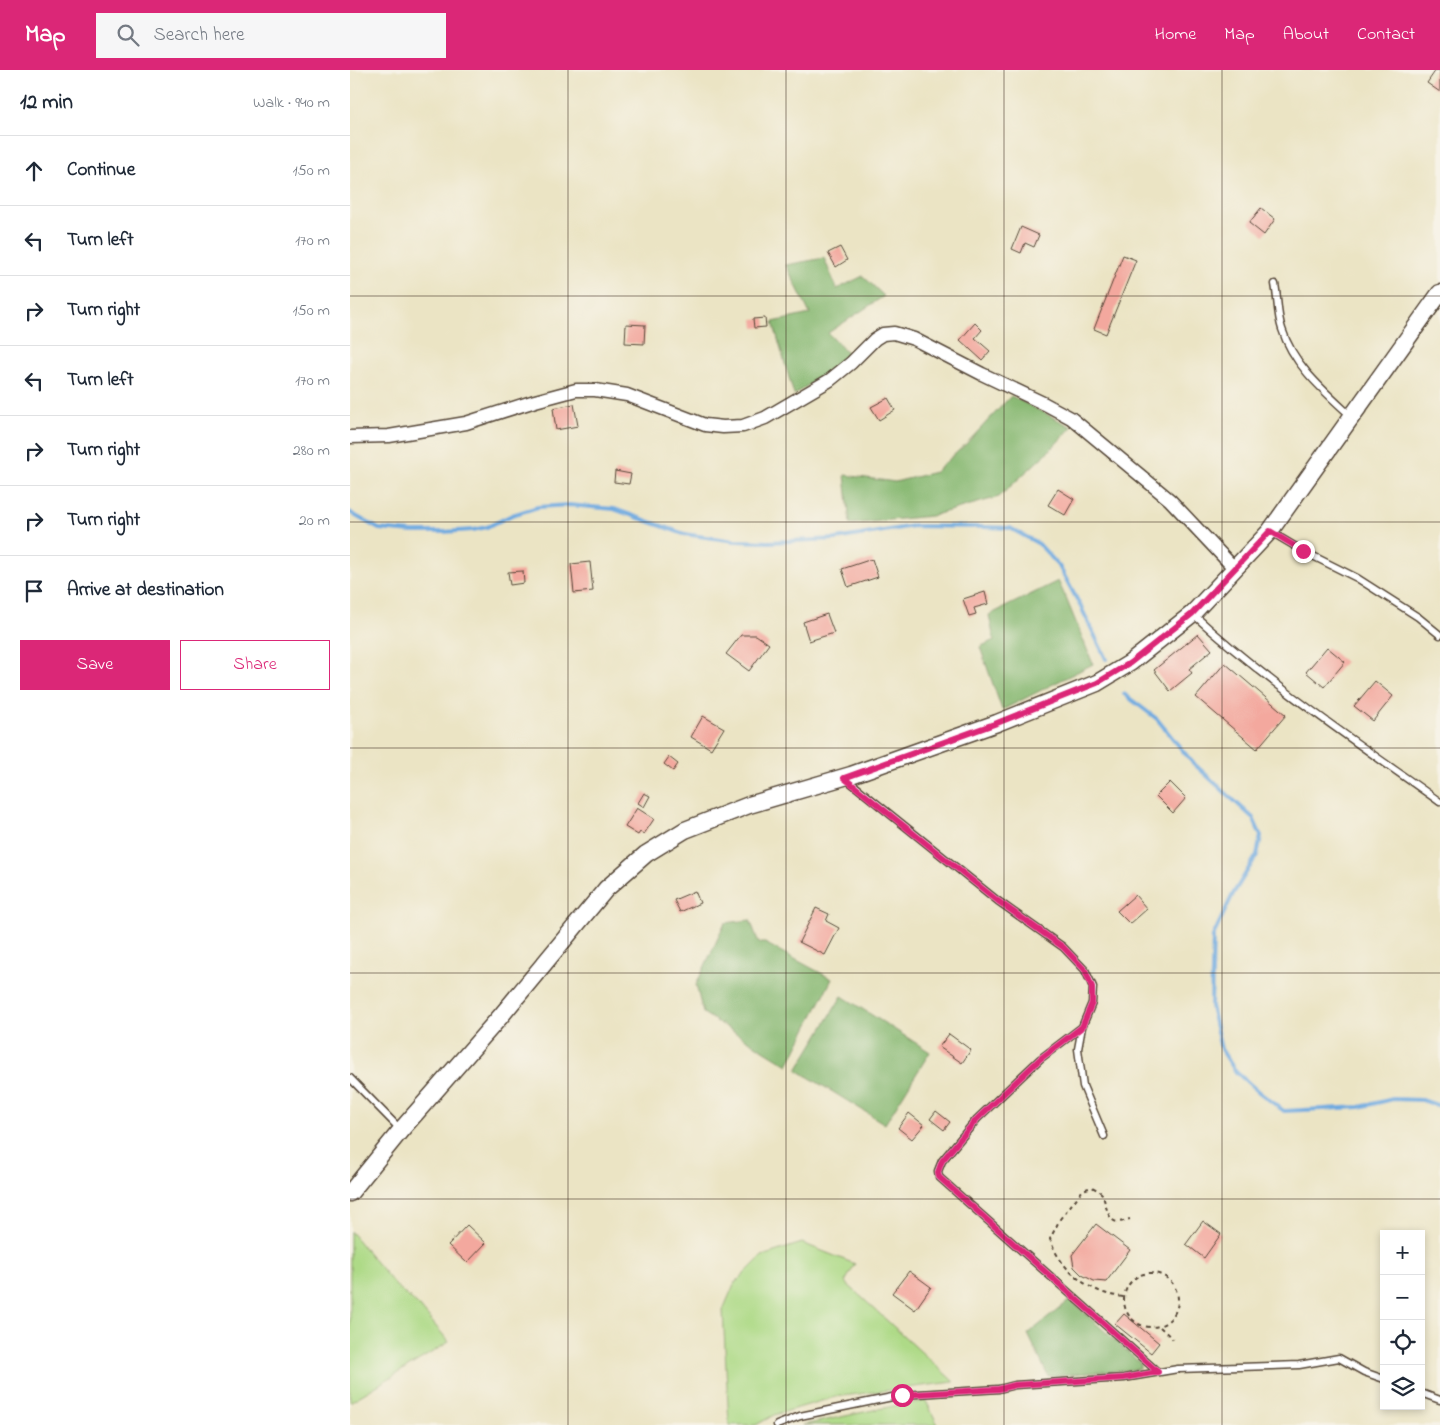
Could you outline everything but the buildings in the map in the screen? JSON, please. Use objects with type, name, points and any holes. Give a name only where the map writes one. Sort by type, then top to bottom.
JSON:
[{"type":"street","points":[[350,1193],[401,1130],[500,1017],[606,889],[646,854],[685,830],[748,805],[844,778],[997,723],[1097,683],[1130,663],[1192,614],[1270,531],[1440,293]]},
{"type":"street","points":[[350,437],[389,436],[466,423],[576,390],[595,390],[627,395],[705,426],[743,426],[766,418],[830,380],[875,339],[884,334],[894,333],[914,339],[1071,418],[1170,500],[1235,569]]},
{"type":"lane","points":[[1275,284],[1282,329],[1293,354],[1317,384],[1352,417]]},
{"type":"lane","points":[[1270,531],[1303,551],[1357,578],[1418,617],[1440,635]]},
{"type":"lane","points":[[1192,614],[1225,644],[1440,802]]},
{"type":"lane","points":[[844,778],[998,901],[1063,947],[1085,970],[1092,987],[1092,1003],[1082,1027],[1078,1049],[1083,1086],[1104,1136]]},
{"type":"lane","points":[[1082,1027],[1040,1059],[977,1119],[942,1161],[938,1172],[939,1177],[1158,1372]]},
{"type":"lane","points":[[350,1078],[401,1130]]},
{"type":"lane","points":[[777,1425],[800,1416],[902,1395],[990,1390],[1015,1385],[1124,1378],[1178,1369],[1299,1365],[1339,1358],[1380,1378]]},
{"type":"lane","points":[[1425,1394],[1440,1400]]},
{"type":"path","points":[[1123,1297],[1105,1294],[1080,1280],[1063,1265],[1050,1239],[1060,1219],[1083,1190],[1092,1187],[1102,1194],[1112,1221],[1118,1222],[1130,1219]]},
{"type":"path","points":[[1157,1273],[1172,1283],[1176,1291],[1178,1300],[1176,1309],[1172,1317],[1160,1326],[1148,1327],[1140,1325],[1127,1314],[1123,1297],[1131,1281],[1139,1275],[1157,1273]]},
{"type":"path","points":[[1160,1326],[1173,1339]]},
{"type":"green space","points":[[824,258],[837,289],[863,276],[884,296],[828,333],[847,353],[847,358],[794,395],[773,322],[810,314],[786,265]]},
{"type":"green space","points":[[1011,396],[1072,427],[999,497],[931,516],[850,524],[845,475],[895,482],[935,472],[966,444]]},
{"type":"green space","points":[[1058,581],[1093,664],[1002,710],[980,647],[994,640],[989,615]]},
{"type":"green space","points":[[750,920],[759,943],[765,943],[832,979],[788,1065],[703,1013],[696,985],[725,923]]},
{"type":"green space","points":[[842,996],[930,1052],[885,1124],[797,1070]]},
{"type":"green space","points":[[350,1231],[396,1286],[419,1306],[449,1342],[350,1402]]},
{"type":"green space","points":[[802,1243],[855,1264],[845,1282],[954,1382],[835,1397],[774,1415],[756,1425],[729,1425],[723,1310],[734,1284],[762,1256]]},
{"type":"green space","points":[[1070,1300],[1140,1363],[1140,1369],[1048,1376],[1028,1334]]},
{"type":"green space","points":[[926,1401],[938,1425],[803,1425],[880,1409]]},
{"type":"waterway","points":[[350,512],[379,529],[443,532],[487,527],[512,515],[538,507],[569,505],[614,509],[684,534],[735,541],[768,542],[836,539],[913,526],[1010,528],[1039,544],[1059,566],[1106,659]]},
{"type":"waterway","points":[[1124,694],[1157,719],[1192,762],[1253,818],[1261,836],[1257,855],[1233,894],[1213,936],[1211,1006],[1221,1049],[1236,1072],[1284,1111],[1360,1107],[1393,1099],[1422,1100],[1440,1106]]},
{"type":"route","points":[[902,1395],[1124,1378],[1158,1372],[939,1177],[938,1172],[942,1161],[977,1119],[1040,1059],[1082,1027],[1092,1003],[1092,987],[1085,970],[1063,947],[998,901],[844,778],[997,723],[1097,683],[1130,663],[1192,614],[1270,531],[1303,551]]}]
